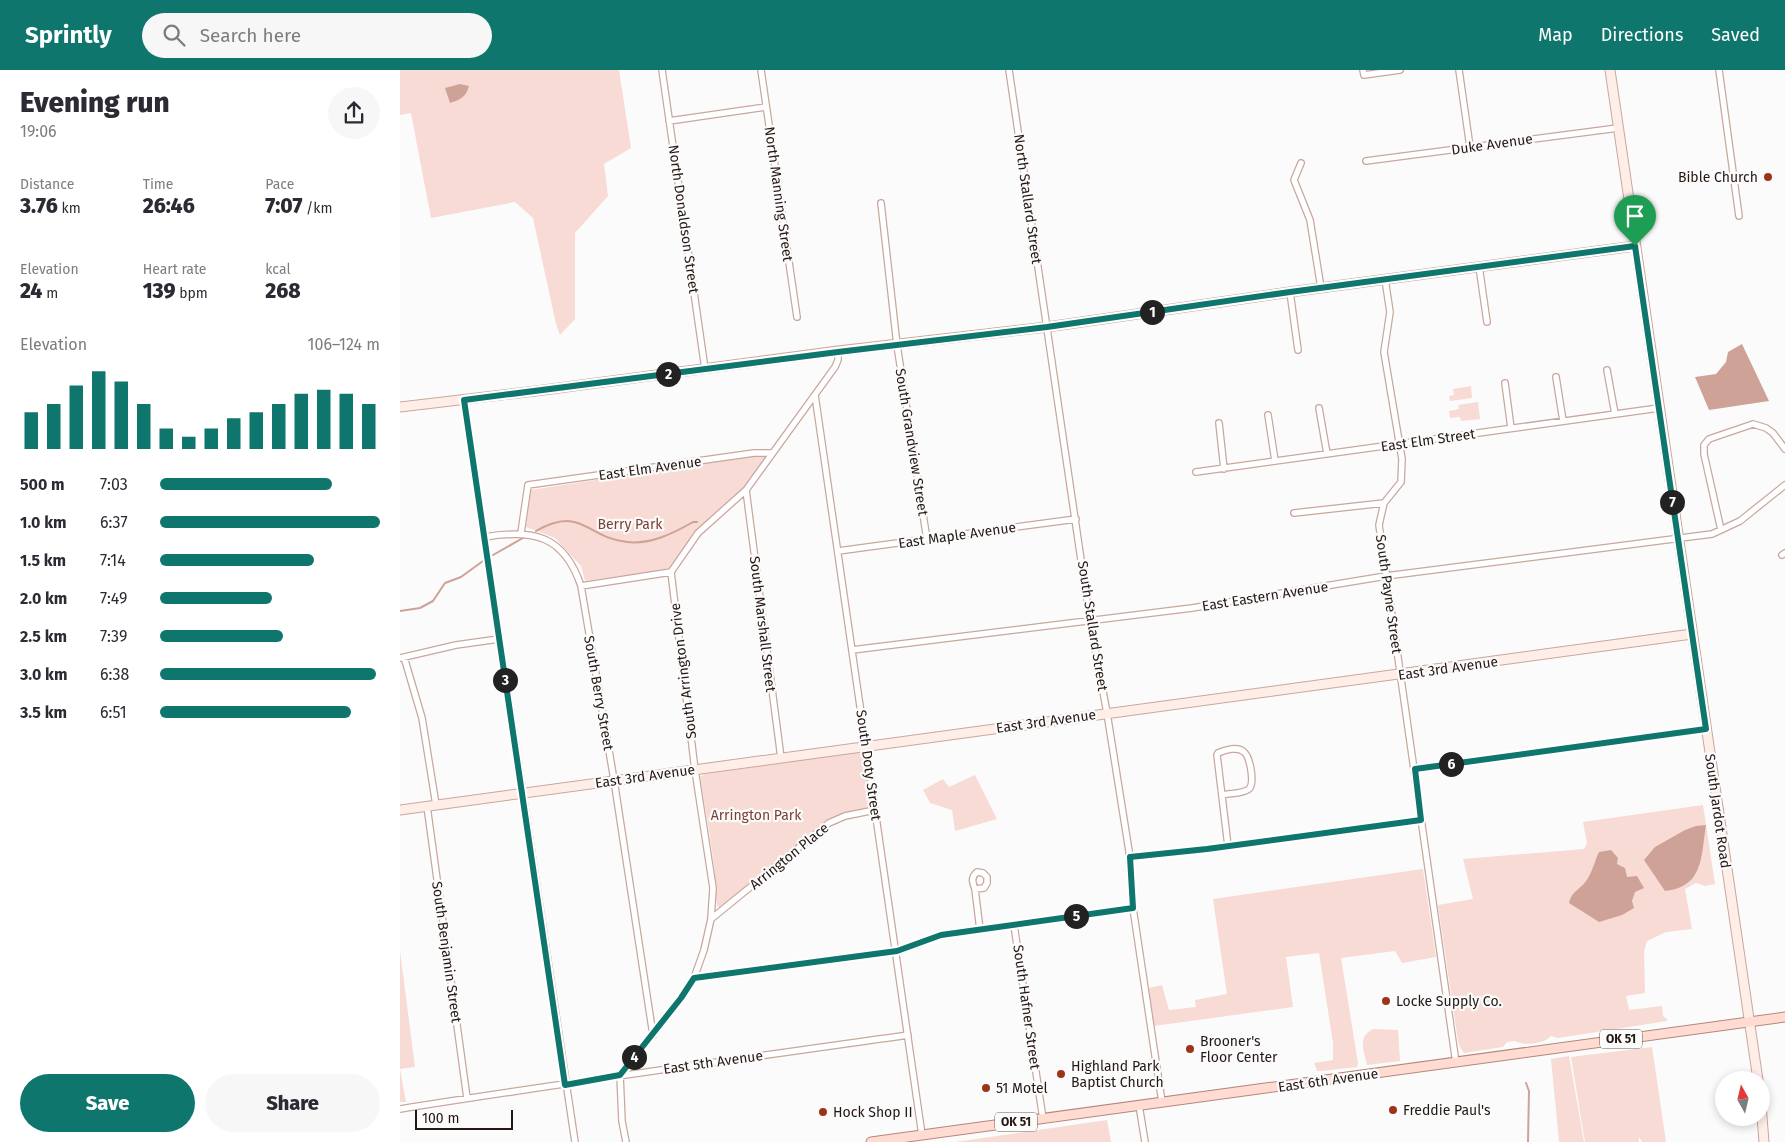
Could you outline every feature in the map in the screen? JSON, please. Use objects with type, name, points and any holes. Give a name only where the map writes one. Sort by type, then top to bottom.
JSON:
[{"type":"main road","name":"East 6th Avenue","points":[[871,1142],[1785,1017]]},
{"type":"street","name":"North Donaldson Street","points":[[662,70],[705,369]]},
{"type":"street","name":"North Manning Street","points":[[761,70],[797,317]]},
{"type":"street","name":"North Stallard Street","points":[[1009,70],[1047,327]]},
{"type":"street","points":[[1363,72],[1400,70]]},
{"type":"street","points":[[1459,70],[1470,148]]},
{"type":"street","name":"South Jardot Road","points":[[1610,70],[1757,1071]]},
{"type":"street","points":[[1719,70],[1739,216]]},
{"type":"street","points":[[670,121],[766,107]]},
{"type":"street","name":"Duke Avenue","points":[[1366,161],[1618,128]]},
{"type":"street","points":[[1301,163],[1294,180],[1310,220],[1321,288]]},
{"type":"street","name":"South Grandview Street","points":[[881,203],[897,345],[927,540]]},
{"type":"street","points":[[400,407],[1047,327],[1290,292],[1635,246]]},
{"type":"street","points":[[1479,266],[1487,322]]},
{"type":"street","name":"South Payne Street","points":[[1385,279],[1390,312],[1384,352],[1402,459],[1400,482],[1384,503],[1380,525],[1456,1062]]},
{"type":"street","points":[[1290,292],[1298,350]]},
{"type":"street","name":"South Stallard Street","points":[[1047,327],[1090,621],[1130,857],[1133,908],[1162,1102]]},
{"type":"street","points":[[581,586],[671,572],[698,532],[746,490],[835,367],[838,352]]},
{"type":"street","points":[[1607,370],[1615,414]]},
{"type":"street","points":[[1556,377],[1563,421]]},
{"type":"street","points":[[1504,383],[1511,428]]},
{"type":"street","name":"South Doty Street","points":[[815,395],[897,951],[922,1135]]},
{"type":"street","points":[[464,400],[574,1142]]},
{"type":"street","points":[[1319,408],[1327,454]]},
{"type":"street","name":"East Elm Street","points":[[1196,472],[1659,408]]},
{"type":"street","points":[[1268,415],[1274,461]]},
{"type":"street","points":[[1219,423],[1224,469]]},
{"type":"street","points":[[1721,530],[1704,454],[1704,445],[1709,439],[1753,424],[1766,428],[1773,433],[1785,449]]},
{"type":"street","name":"East Elm Avenue","points":[[520,533],[528,485],[754,453],[772,453]]},
{"type":"street","name":"East Eastern Avenue","points":[[852,650],[1192,608],[1386,576],[1712,534],[1740,521],[1785,485]]},
{"type":"street","name":"South Marshall Street","points":[[746,490],[781,758]]},
{"type":"street","points":[[1294,513],[1384,503]]},
{"type":"street","name":"East Maple Avenue","points":[[838,551],[1076,520]]},
{"type":"street","name":"South Berry Street","points":[[484,537],[520,533],[536,536],[553,543],[565,554],[575,568],[581,586],[614,780],[652,1035]]},
{"type":"street","name":"South Arrington Drive","points":[[620,1075],[681,998],[694,978],[704,950],[711,919],[713,888],[695,770],[671,572]]},
{"type":"street","name":"East 3rd Avenue","points":[[400,810],[1692,634]]},
{"type":"street","points":[[402,657],[456,645],[499,639]]},
{"type":"street","name":"South Benjamin Street","points":[[402,657],[422,718],[467,1098]]},
{"type":"street","points":[[1415,769],[1706,729]]},
{"type":"street","points":[[1222,796],[1247,791],[1250,787],[1252,782],[1248,758],[1242,750],[1234,749],[1218,753],[1222,796],[1228,846]]},
{"type":"street","name":"Arrington Place","points":[[711,919],[829,823],[845,816],[875,810]]},
{"type":"street","points":[[1130,857],[1421,820]]},
{"type":"street","points":[[975,889],[980,930]]},
{"type":"street","points":[[694,978],[897,951],[941,935],[1133,908]]},
{"type":"street","name":"South Hafner Street","points":[[1014,925],[1043,1119]]},
{"type":"street","name":"East 5th Avenue","points":[[400,1109],[620,1075],[908,1035]]},
{"type":"street","points":[[620,1075],[622,1121],[626,1142]]},
{"type":"street","points":[[1140,1105],[1145,1142]]},
{"type":"street","points":[[1763,1126],[1764,1142]]},
{"type":"green space","points":[[400,70],[619,70],[631,148],[604,164],[608,196],[575,233],[575,319],[560,335],[533,218],[515,202],[431,218],[411,113],[400,115]]},
{"type":"green space","points":[[1471,386],[1472,398],[1450,401],[1449,396],[1454,395],[1453,389]]},
{"type":"green space","points":[[1478,402],[1480,419],[1461,421],[1460,417],[1450,418],[1449,411],[1459,409],[1458,405]]},
{"type":"green space","name":"Berry Park","points":[[755,455],[770,456],[745,488],[695,532],[669,569],[585,581],[581,566],[555,538],[526,527],[531,490]]},
{"type":"green space","name":"Arrington Park","points":[[862,751],[871,802],[867,809],[844,813],[827,820],[720,908],[718,907],[714,865],[700,777],[705,774]]},
{"type":"green space","points":[[975,775],[997,819],[955,831],[952,810],[930,803],[923,790],[943,779],[949,787]]},
{"type":"green space","points":[[1703,805],[1715,884],[1705,886],[1696,883],[1685,889],[1692,929],[1666,932],[1647,941],[1644,952],[1645,993],[1626,996],[1629,1010],[1662,1006],[1663,1016],[1667,1021],[1558,1038],[1551,1036],[1544,1041],[1534,1043],[1507,1042],[1503,1047],[1464,1053],[1458,1041],[1438,905],[1473,899],[1463,859],[1584,849],[1587,843],[1583,822]]},
{"type":"green space","points":[[1423,869],[1436,957],[1402,963],[1395,951],[1341,958],[1358,1063],[1357,1067],[1317,1071],[1314,1063],[1333,1060],[1333,1043],[1319,953],[1286,957],[1293,1007],[1154,1026],[1149,988],[1162,985],[1169,1010],[1196,1007],[1195,1000],[1227,994],[1213,899]]},
{"type":"green space","points":[[400,951],[415,1067],[400,1069]]},
{"type":"green space","points":[[1373,1029],[1398,1030],[1400,1061],[1367,1065],[1363,1050],[1363,1040],[1368,1032]]},
{"type":"green space","points":[[1652,1047],[1666,1142],[1642,1142],[1639,1137],[1639,1142],[1585,1142],[1571,1057]]},
{"type":"green space","points":[[1569,1056],[1584,1142],[1559,1142],[1551,1059]]},
{"type":"green space","points":[[400,1069],[406,1102],[400,1102]]},
{"type":"green space","points":[[1107,1120],[1111,1142],[955,1142]]},
{"type":"shaded area","points":[[460,84],[469,86],[466,93],[460,99],[450,103],[445,88]]},
{"type":"shaded area","points":[[1742,344],[1769,401],[1709,410],[1695,377],[1716,374],[1726,362],[1728,352]]},
{"type":"shaded area","points":[[1706,825],[1701,858],[1694,877],[1678,888],[1665,891],[1644,860],[1655,847],[1685,830]]},
{"type":"shaded area","points":[[1611,850],[1618,858],[1617,864],[1625,868],[1627,877],[1637,876],[1644,888],[1635,892],[1632,901],[1634,908],[1622,915],[1599,922],[1569,903],[1572,895],[1588,878],[1599,852]]},
{"type":"waterway","points":[[536,531],[551,524],[564,521],[574,522],[613,539],[627,542],[644,542],[662,537],[693,522],[697,522]]},
{"type":"waterway","points":[[493,555],[523,538]]},
{"type":"waterway","points":[[400,611],[420,608],[433,601],[445,583],[461,577],[483,561]]},
{"type":"waterway","points":[[1526,1083],[1529,1091],[1528,1142]]},
{"type":"place","name":"Bible Church","points":[[1768,177]]},
{"type":"place","name":"Locke Supply Co.","points":[[1386,1001]]},
{"type":"place","name":"Brooner's Floor Center","points":[[1190,1049]]},
{"type":"place","name":"Highland Park Baptist Church","points":[[1061,1074]]},
{"type":"place","name":"51 Motel","points":[[986,1088]]},
{"type":"place","name":"Freddie Paul's","points":[[1393,1110]]},
{"type":"place","name":"Hock Shop II","points":[[823,1112]]},
{"type":"route","points":[[1635,246],[1706,729],[1415,769],[1421,820],[1207,849],[1130,857],[1133,908],[941,935],[897,951],[694,978],[681,998],[620,1075],[565,1085],[464,400],[1047,327],[1290,292],[1635,246]]}]
